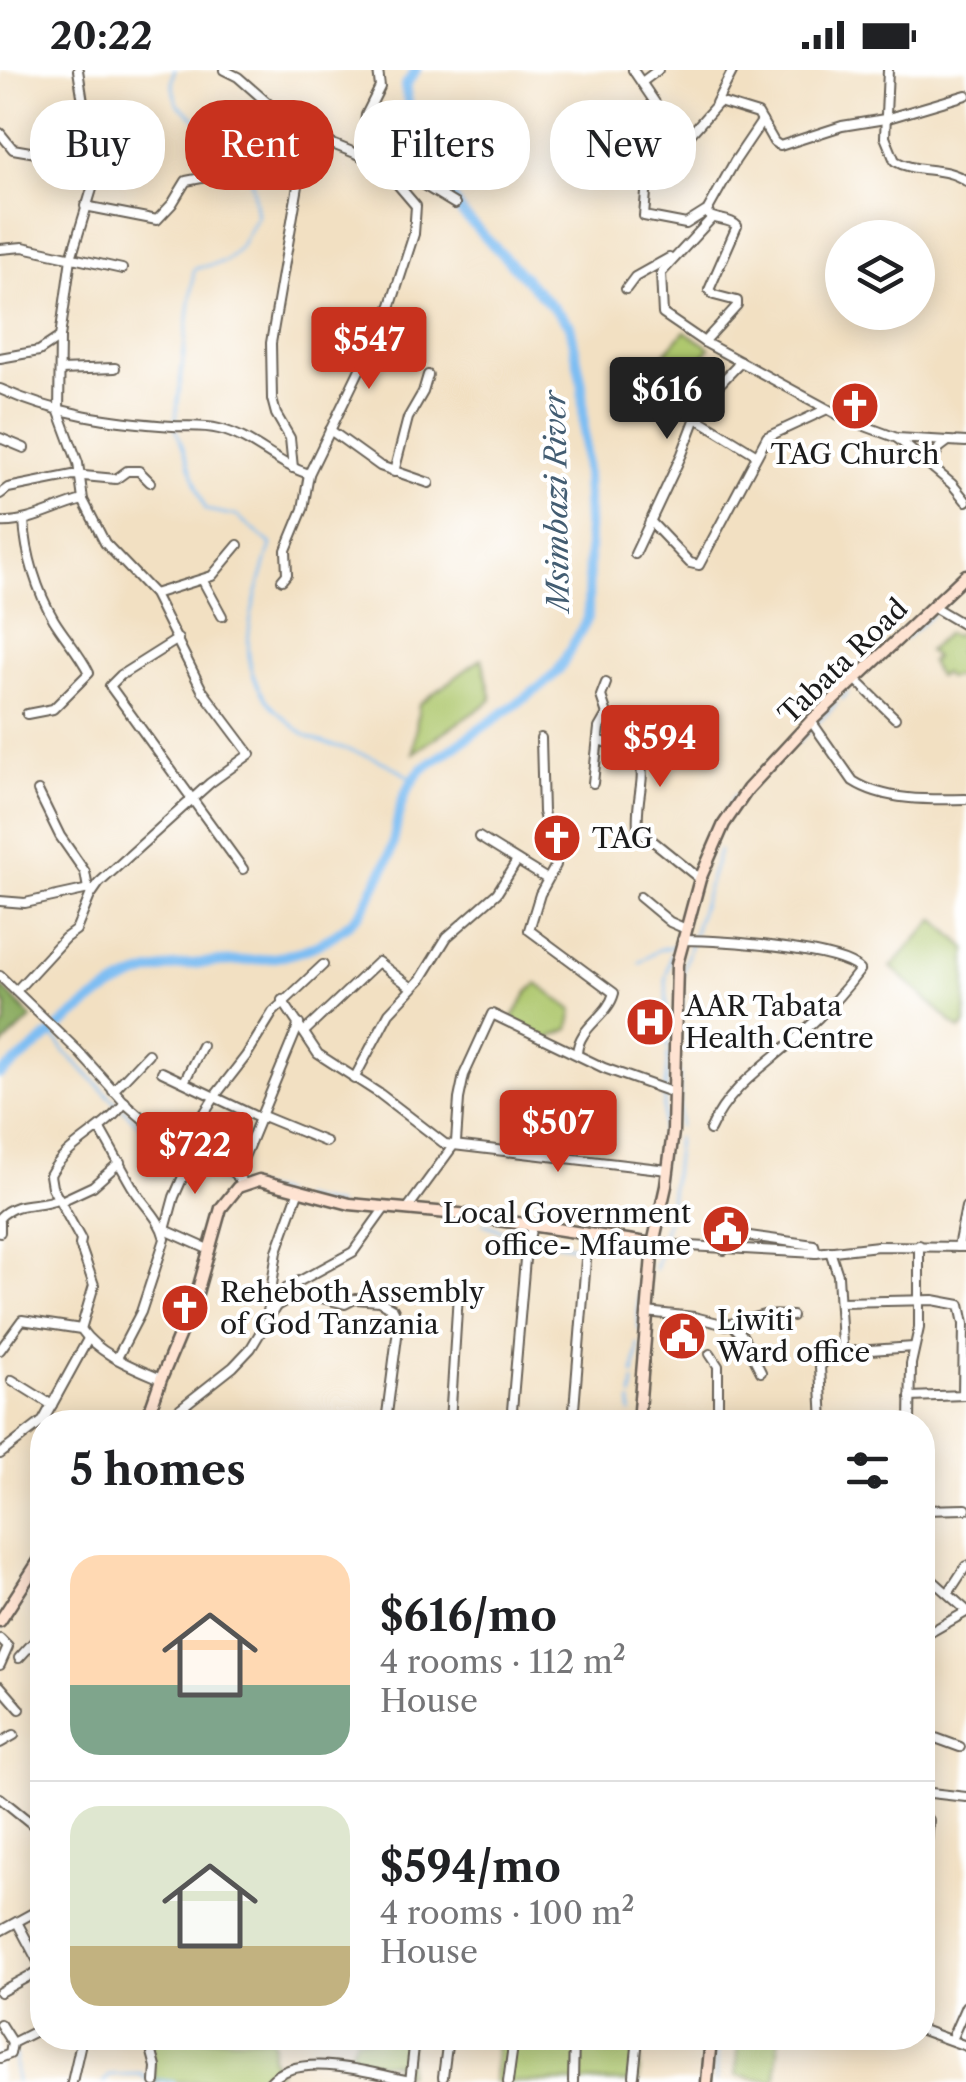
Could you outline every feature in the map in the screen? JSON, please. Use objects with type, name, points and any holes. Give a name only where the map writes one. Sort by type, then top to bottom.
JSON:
[{"type":"main road","name":"Tabata Road","points":[[639,1410],[654,1244],[668,1170],[676,983],[700,878],[732,809],[810,721],[966,575]]},
{"type":"main road","points":[[151,1410],[160,1379],[198,1293],[221,1208],[240,1178],[384,1209],[407,1208],[654,1244]]},
{"type":"main road","points":[[0,1622],[30,1575]]},
{"type":"main road","points":[[706,2082],[710,2050]]},
{"type":"street","points":[[78,70],[83,100]]},
{"type":"street","points":[[224,70],[264,100]]},
{"type":"street","points":[[374,100],[380,87],[378,70]]},
{"type":"street","points":[[634,70],[681,141],[688,138],[715,105],[732,72]]},
{"type":"street","points":[[642,82],[658,70]]},
{"type":"street","points":[[888,70],[885,137],[895,161],[911,168],[956,174],[966,181]]},
{"type":"street","points":[[715,105],[724,102],[752,110],[780,146],[966,94]]},
{"type":"street","points":[[762,121],[734,160],[709,216],[662,273],[663,314],[704,342],[826,410],[897,438],[930,464],[966,501]]},
{"type":"street","points":[[0,133],[4,148],[30,152]]},
{"type":"street","points":[[85,206],[157,220],[185,182]]},
{"type":"street","points":[[16,991],[76,930],[91,889],[250,754],[202,690],[154,594],[105,543],[83,500],[80,476],[59,412],[60,337],[71,258],[91,190]]},
{"type":"street","points":[[293,468],[290,438],[274,410],[271,352],[296,190]]},
{"type":"street","points":[[282,580],[287,574],[286,550],[303,509],[309,474],[392,305],[414,234],[416,206],[402,190]]},
{"type":"street","points":[[431,190],[454,204]]},
{"type":"street","points":[[646,190],[644,216],[682,224],[702,212],[732,222],[737,230],[710,293],[732,298],[737,306],[704,342]]},
{"type":"street","points":[[0,249],[23,247],[122,269]]},
{"type":"street","points":[[626,288],[635,277],[678,254]]},
{"type":"street","points":[[0,358],[38,351],[60,337]]},
{"type":"street","points":[[635,554],[702,402],[741,362]]},
{"type":"street","points":[[60,370],[115,368]]},
{"type":"street","points":[[394,472],[408,418],[428,375]]},
{"type":"street","points":[[0,389],[59,412],[125,422],[216,428],[240,436],[309,474]]},
{"type":"street","points":[[650,521],[690,564],[700,565],[757,455],[772,434],[826,410]]},
{"type":"street","points":[[695,417],[757,455]]},
{"type":"street","points":[[330,430],[380,466],[428,483]]},
{"type":"street","points":[[0,438],[24,448]]},
{"type":"street","points":[[897,438],[966,442]]},
{"type":"street","points":[[930,464],[947,442]]},
{"type":"street","points":[[0,494],[8,488],[80,476],[116,479],[139,471],[150,482]]},
{"type":"street","points":[[0,522],[24,521],[83,500]]},
{"type":"street","points":[[24,521],[27,551],[54,620],[89,673],[110,686],[243,868]]},
{"type":"street","points":[[154,594],[203,581],[218,572],[238,545]]},
{"type":"street","points":[[203,581],[222,616]]},
{"type":"street","points":[[932,606],[966,626]]},
{"type":"street","points":[[110,686],[178,639]]},
{"type":"street","points":[[27,714],[52,709],[89,673]]},
{"type":"street","points":[[855,679],[895,718]]},
{"type":"street","points":[[593,783],[598,740],[607,714],[601,696],[606,683]]},
{"type":"street","points":[[810,721],[853,781],[863,787],[930,800],[966,799]]},
{"type":"street","points":[[541,738],[544,812],[556,861],[529,930],[614,992],[610,1004],[582,1034],[577,1053]]},
{"type":"street","points":[[598,740],[629,750],[638,759],[642,778],[638,829],[700,878]]},
{"type":"street","points":[[38,791],[60,836],[86,872],[91,889]]},
{"type":"street","points":[[480,837],[546,879]]},
{"type":"street","points":[[354,1078],[385,1018],[427,970],[446,937],[498,893],[517,861]]},
{"type":"street","points":[[0,902],[25,904],[91,889]]},
{"type":"street","points":[[640,897],[684,935],[794,950],[852,962],[860,970],[803,1032],[733,1092],[720,1107],[710,1130]]},
{"type":"street","points":[[0,976],[78,1050],[124,1102],[180,1151],[212,1161],[240,1178],[302,1028],[378,962],[412,988]]},
{"type":"street","points":[[180,1151],[282,1000],[323,966]]},
{"type":"street","points":[[282,1000],[318,1054],[452,1146],[668,1170]]},
{"type":"street","points":[[407,1208],[456,1142],[458,1099],[464,1074],[492,1014],[622,1076],[674,1093]]},
{"type":"street","points":[[184,1082],[202,1046]]},
{"type":"street","points":[[112,1090],[148,1054]]},
{"type":"street","points":[[162,1072],[262,1118],[326,1142]]},
{"type":"street","points":[[81,1329],[94,1284],[78,1232],[52,1187],[52,1170],[100,1129],[124,1102]]},
{"type":"street","points":[[100,1129],[131,1184],[164,1229],[210,1250]]},
{"type":"street","points":[[117,1358],[151,1286],[174,1197],[192,1156]]},
{"type":"street","points":[[0,1232],[0,1220],[16,1205],[48,1203],[93,1186],[120,1162]]},
{"type":"street","points":[[268,1316],[277,1251],[299,1190]]},
{"type":"street","points":[[654,1244],[816,1253],[919,1245],[962,1247],[966,1208]]},
{"type":"street","points":[[176,1410],[233,1367],[251,1348],[287,1288],[352,1252],[384,1209]]},
{"type":"street","points":[[511,1410],[525,1260],[532,1225]]},
{"type":"street","points":[[574,1410],[588,1234]]},
{"type":"street","points":[[724,1250],[723,1238],[735,1234],[816,1246],[816,1253]]},
{"type":"street","points":[[910,1410],[914,1347],[920,1328],[919,1245]]},
{"type":"street","points":[[830,1251],[838,1274],[840,1352]]},
{"type":"street","points":[[451,1410],[458,1294]]},
{"type":"street","points":[[274,1307],[291,1298],[314,1296],[345,1304],[356,1298],[380,1301],[394,1309],[399,1322],[388,1410]]},
{"type":"street","points":[[840,1302],[919,1300],[956,1302],[962,1308],[964,1395],[910,1397]]},
{"type":"street","points":[[646,1312],[732,1324],[764,1315],[792,1316]]},
{"type":"street","points":[[0,1350],[24,1320],[81,1329],[88,1340],[160,1379]]},
{"type":"street","points":[[732,1324],[761,1372]]},
{"type":"street","points":[[49,1410],[88,1340]]},
{"type":"street","points":[[822,1410],[820,1367],[828,1357],[840,1352],[914,1347]]},
{"type":"street","points":[[710,1354],[718,1366],[718,1410]]},
{"type":"street","points":[[12,1380],[52,1405]]},
{"type":"street","points":[[0,1454],[30,1432]]},
{"type":"street","points":[[935,1510],[966,1510]]},
{"type":"street","points":[[949,1592],[966,1566]]},
{"type":"street","points":[[935,1581],[949,1592],[964,1616],[935,1630]]},
{"type":"street","points":[[0,1639],[8,1647],[0,1664]]},
{"type":"street","points":[[19,1658],[30,1646]]},
{"type":"street","points":[[0,1686],[20,1710]]},
{"type":"street","points":[[0,1743],[14,1735]]},
{"type":"street","points":[[935,1738],[960,1747]]},
{"type":"street","points":[[935,1793],[966,1797]]},
{"type":"street","points":[[0,1798],[30,1822]]},
{"type":"street","points":[[0,1931],[30,1914]]},
{"type":"street","points":[[16,1922],[30,1947]]},
{"type":"street","points":[[0,1992],[30,1976]]},
{"type":"street","points":[[951,2040],[966,2006]]},
{"type":"street","points":[[0,2024],[12,2043],[10,2054],[0,2058]]},
{"type":"street","points":[[12,2043],[30,2034]]},
{"type":"street","points":[[935,2034],[966,2046]]},
{"type":"street","points":[[72,2082],[79,2050]]},
{"type":"street","points":[[151,2050],[156,2067],[154,2082]]},
{"type":"street","points":[[270,2082],[293,2067],[322,2064],[410,2082],[414,2050]]},
{"type":"street","points":[[443,2076],[446,2050]]},
{"type":"street","points":[[508,2082],[512,2050]]},
{"type":"street","points":[[573,2082],[574,2050]]},
{"type":"street","points":[[634,2076],[637,2050]]},
{"type":"green space","points":[[685,331],[710,348],[688,373],[665,353]]},
{"type":"green space","points":[[961,632],[964,636],[958,653],[965,655],[961,676],[947,678],[943,673],[938,677],[930,662],[935,658],[928,651],[947,633],[954,636]]},
{"type":"green space","points":[[482,658],[492,700],[413,753],[419,704]]},
{"type":"green space","points":[[935,919],[966,948],[966,1024],[960,1030],[891,967]]},
{"type":"green space","points":[[537,984],[573,1010],[569,1029],[551,1037],[552,1042],[512,1019]]},
{"type":"green space","points":[[2,986],[32,1018],[0,1048],[0,1030],[5,1025],[7,1007],[1,999]]},
{"type":"green space","points":[[152,2050],[272,2050],[271,2057],[279,2071],[271,2082],[155,2082]]},
{"type":"green space","points":[[351,2050],[409,2050],[407,2074],[395,2073],[394,2062],[351,2064]]},
{"type":"green space","points":[[496,2050],[640,2050],[639,2082],[494,2082]]},
{"type":"green space","points":[[738,2050],[778,2050],[776,2081],[736,2076]]},
{"type":"waterway","points":[[174,70],[172,83],[177,104],[249,160],[257,216],[240,247],[226,261],[194,269],[175,426],[206,510],[237,516],[271,544],[249,635],[254,677],[264,697],[304,735],[378,760],[412,780]]},
{"type":"waterway","name":"Msimbazi River","points":[[0,1074],[82,1009],[136,977],[166,968],[278,957],[305,950],[332,936],[367,903],[390,855],[402,801],[421,770],[558,671],[588,618],[582,384],[570,325],[460,211],[413,128],[405,86],[416,70]]},
{"type":"waterway","points":[[942,605],[966,582]]},
{"type":"waterway","points":[[905,639],[932,614]]},
{"type":"waterway","points":[[830,695],[845,682]]},
{"type":"waterway","points":[[842,699],[848,692]]},
{"type":"waterway","points":[[810,715],[826,698]]},
{"type":"waterway","points":[[817,723],[837,703]]},
{"type":"waterway","points":[[797,743],[810,730]]},
{"type":"waterway","points":[[718,824],[735,796]]},
{"type":"waterway","points":[[706,851],[716,829]]},
{"type":"waterway","points":[[693,936],[719,851]]},
{"type":"waterway","points":[[700,864],[704,855]]},
{"type":"waterway","points":[[681,923],[695,878]]},
{"type":"waterway","points":[[681,1018],[682,975],[691,943]]},
{"type":"waterway","points":[[639,963],[658,950],[678,945]]},
{"type":"waterway","points":[[667,973],[671,954]]},
{"type":"waterway","points":[[666,976],[667,1024]]},
{"type":"waterway","points":[[667,1029],[668,1049]]},
{"type":"waterway","points":[[51,1032],[65,1052],[117,1104]]},
{"type":"waterway","points":[[659,1165],[668,1054]]},
{"type":"waterway","points":[[679,1073],[679,1126]]},
{"type":"waterway","points":[[123,1109],[146,1132],[175,1152]]},
{"type":"waterway","points":[[662,1240],[677,1138]]},
{"type":"waterway","points":[[194,1164],[223,1181]]},
{"type":"waterway","points":[[654,1196],[658,1173]]},
{"type":"waterway","points":[[249,1187],[282,1194]]},
{"type":"waterway","points":[[300,1198],[337,1206]]},
{"type":"waterway","points":[[641,1237],[648,1228],[653,1202]]},
{"type":"waterway","points":[[498,1215],[510,1217]]},
{"type":"waterway","points":[[482,1223],[514,1235]]},
{"type":"waterway","points":[[518,1237],[580,1247]]},
{"type":"waterway","points":[[638,1305],[643,1248]]},
{"type":"waterway","points":[[655,1269],[660,1251]]},
{"type":"waterway","points":[[638,1306],[639,1330]]},
{"type":"waterway","points":[[634,1374],[638,1344]]},
{"type":"waterway","points":[[647,1402],[648,1366]]},
{"type":"waterway","points":[[632,1397],[634,1381]]},
{"type":"waterway","points":[[631,1402],[631,1410]]},
{"type":"waterway","points":[[0,1629],[30,1583]]},
{"type":"waterway","points":[[716,2082],[717,2050]]},
{"type":"waterway","points":[[15,2055],[16,2082]]},
{"type":"waterway","points":[[104,2082],[110,2075],[141,2074],[174,2082]]},
{"type":"waterway","points":[[215,2082],[220,2082]]},
{"type":"place","name":"TAG Church","points":[[855,406]]},
{"type":"place","name":"TAG","points":[[557,838]]},
{"type":"place","name":"AAR Tabata Health Centre","points":[[650,1022]]},
{"type":"place","name":"Local Government office- Mfaume","points":[[726,1229]]},
{"type":"place","name":"Reheboth Assembly of God Tanzania","points":[[185,1308]]},
{"type":"place","name":"Liwiti Ward office","points":[[682,1336]]}]
